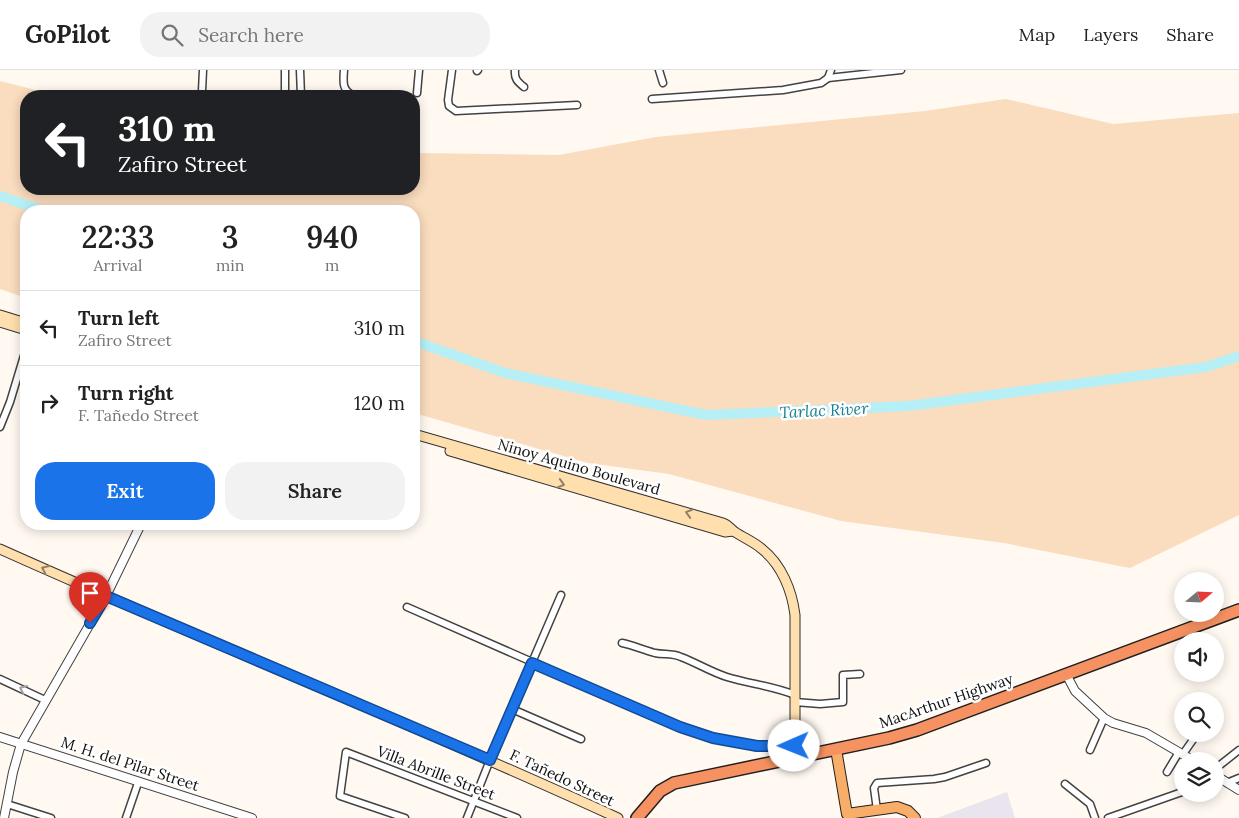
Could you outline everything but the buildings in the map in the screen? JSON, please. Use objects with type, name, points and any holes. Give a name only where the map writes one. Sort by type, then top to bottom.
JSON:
[{"type":"highway","name":"MacArthur Highway","points":[[1193,632],[1239,610]]},
{"type":"highway","name":"MacArthur Highway","points":[[638,818],[660,791],[674,783],[889,738],[917,730],[1066,674],[1174,640]]},
{"type":"main road","points":[[0,315],[20,321]]},
{"type":"main road","points":[[0,322],[20,328]]},
{"type":"main road","name":"Ninoy Aquino Boulevard","points":[[420,436],[728,524],[733,531],[762,549],[785,579],[793,598],[795,615],[795,758]]},
{"type":"main road","name":"Ninoy Aquino Boulevard","points":[[420,442],[725,532],[733,531]]},
{"type":"main road","name":"F. Tañedo Street","points":[[0,549],[490,760],[618,818]]},
{"type":"main road","points":[[836,749],[847,816],[897,807],[908,811],[915,818]]},
{"type":"street","points":[[202,90],[203,70]]},
{"type":"street","points":[[285,70],[285,90]]},
{"type":"street","points":[[300,70],[301,90]]},
{"type":"street","points":[[344,70],[343,86],[345,90]]},
{"type":"street","points":[[417,90],[419,70]]},
{"type":"street","points":[[452,70],[448,100],[449,106],[456,111],[577,105]]},
{"type":"street","points":[[515,70],[517,81],[524,87]]},
{"type":"street","points":[[659,70],[663,83]]},
{"type":"street","points":[[828,78],[830,70]]},
{"type":"street","points":[[652,99],[783,90],[815,84],[828,78],[900,70]]},
{"type":"street","points":[[0,427],[20,369]]},
{"type":"street","points":[[4,818],[13,772],[21,744],[106,596],[138,530]]},
{"type":"street","points":[[467,818],[561,595]]},
{"type":"street","points":[[407,607],[680,727],[724,741],[757,746],[794,746]]},
{"type":"street","points":[[622,643],[654,653],[673,654],[726,677],[758,686],[780,689],[795,698],[820,704],[843,702],[843,675],[860,674]]},
{"type":"street","points":[[1066,674],[1075,692],[1104,718],[1146,733],[1179,752]]},
{"type":"street","points":[[0,679],[45,700]]},
{"type":"street","points":[[512,709],[581,739]]},
{"type":"street","points":[[1090,750],[1104,718]]},
{"type":"street","name":"M. H. del Pilar Street","points":[[0,737],[138,783],[252,818]]},
{"type":"street","points":[[1182,752],[1190,742]]},
{"type":"street","points":[[1224,762],[1239,750]]},
{"type":"street","name":"Villa Abrille Street","points":[[405,818],[340,796],[346,752],[517,818]]},
{"type":"street","points":[[877,810],[874,785],[877,783],[945,777],[986,762]]},
{"type":"street","points":[[1167,772],[1174,762]]},
{"type":"street","points":[[1224,779],[1239,778]]},
{"type":"street","points":[[1224,781],[1239,790]]},
{"type":"street","points":[[126,818],[138,783]]},
{"type":"street","points":[[1065,784],[1090,804],[1095,818]]},
{"type":"street","points":[[1108,818],[1174,795]]},
{"type":"street","points":[[7,804],[52,818]]},
{"type":"shaded area","points":[[1007,792],[1015,818],[937,818]]},
{"type":"sand","points":[[0,81],[35,90],[20,90],[20,195],[420,195],[420,153],[559,155],[656,137],[925,111],[1006,99],[1113,124],[1239,113],[1239,515],[1130,568],[1004,543],[841,521],[669,474],[588,463],[420,415],[420,205],[20,205],[20,296],[0,289]]},
{"type":"waterway","name":"Tarlac River","points":[[0,196],[26,205]]},
{"type":"waterway","name":"Tarlac River","points":[[420,343],[505,373],[706,415],[908,406],[1206,367],[1239,356]]},
{"type":"route","points":[[90,623],[106,596],[490,760],[532,663],[680,727],[713,738],[757,746],[794,746]]}]
